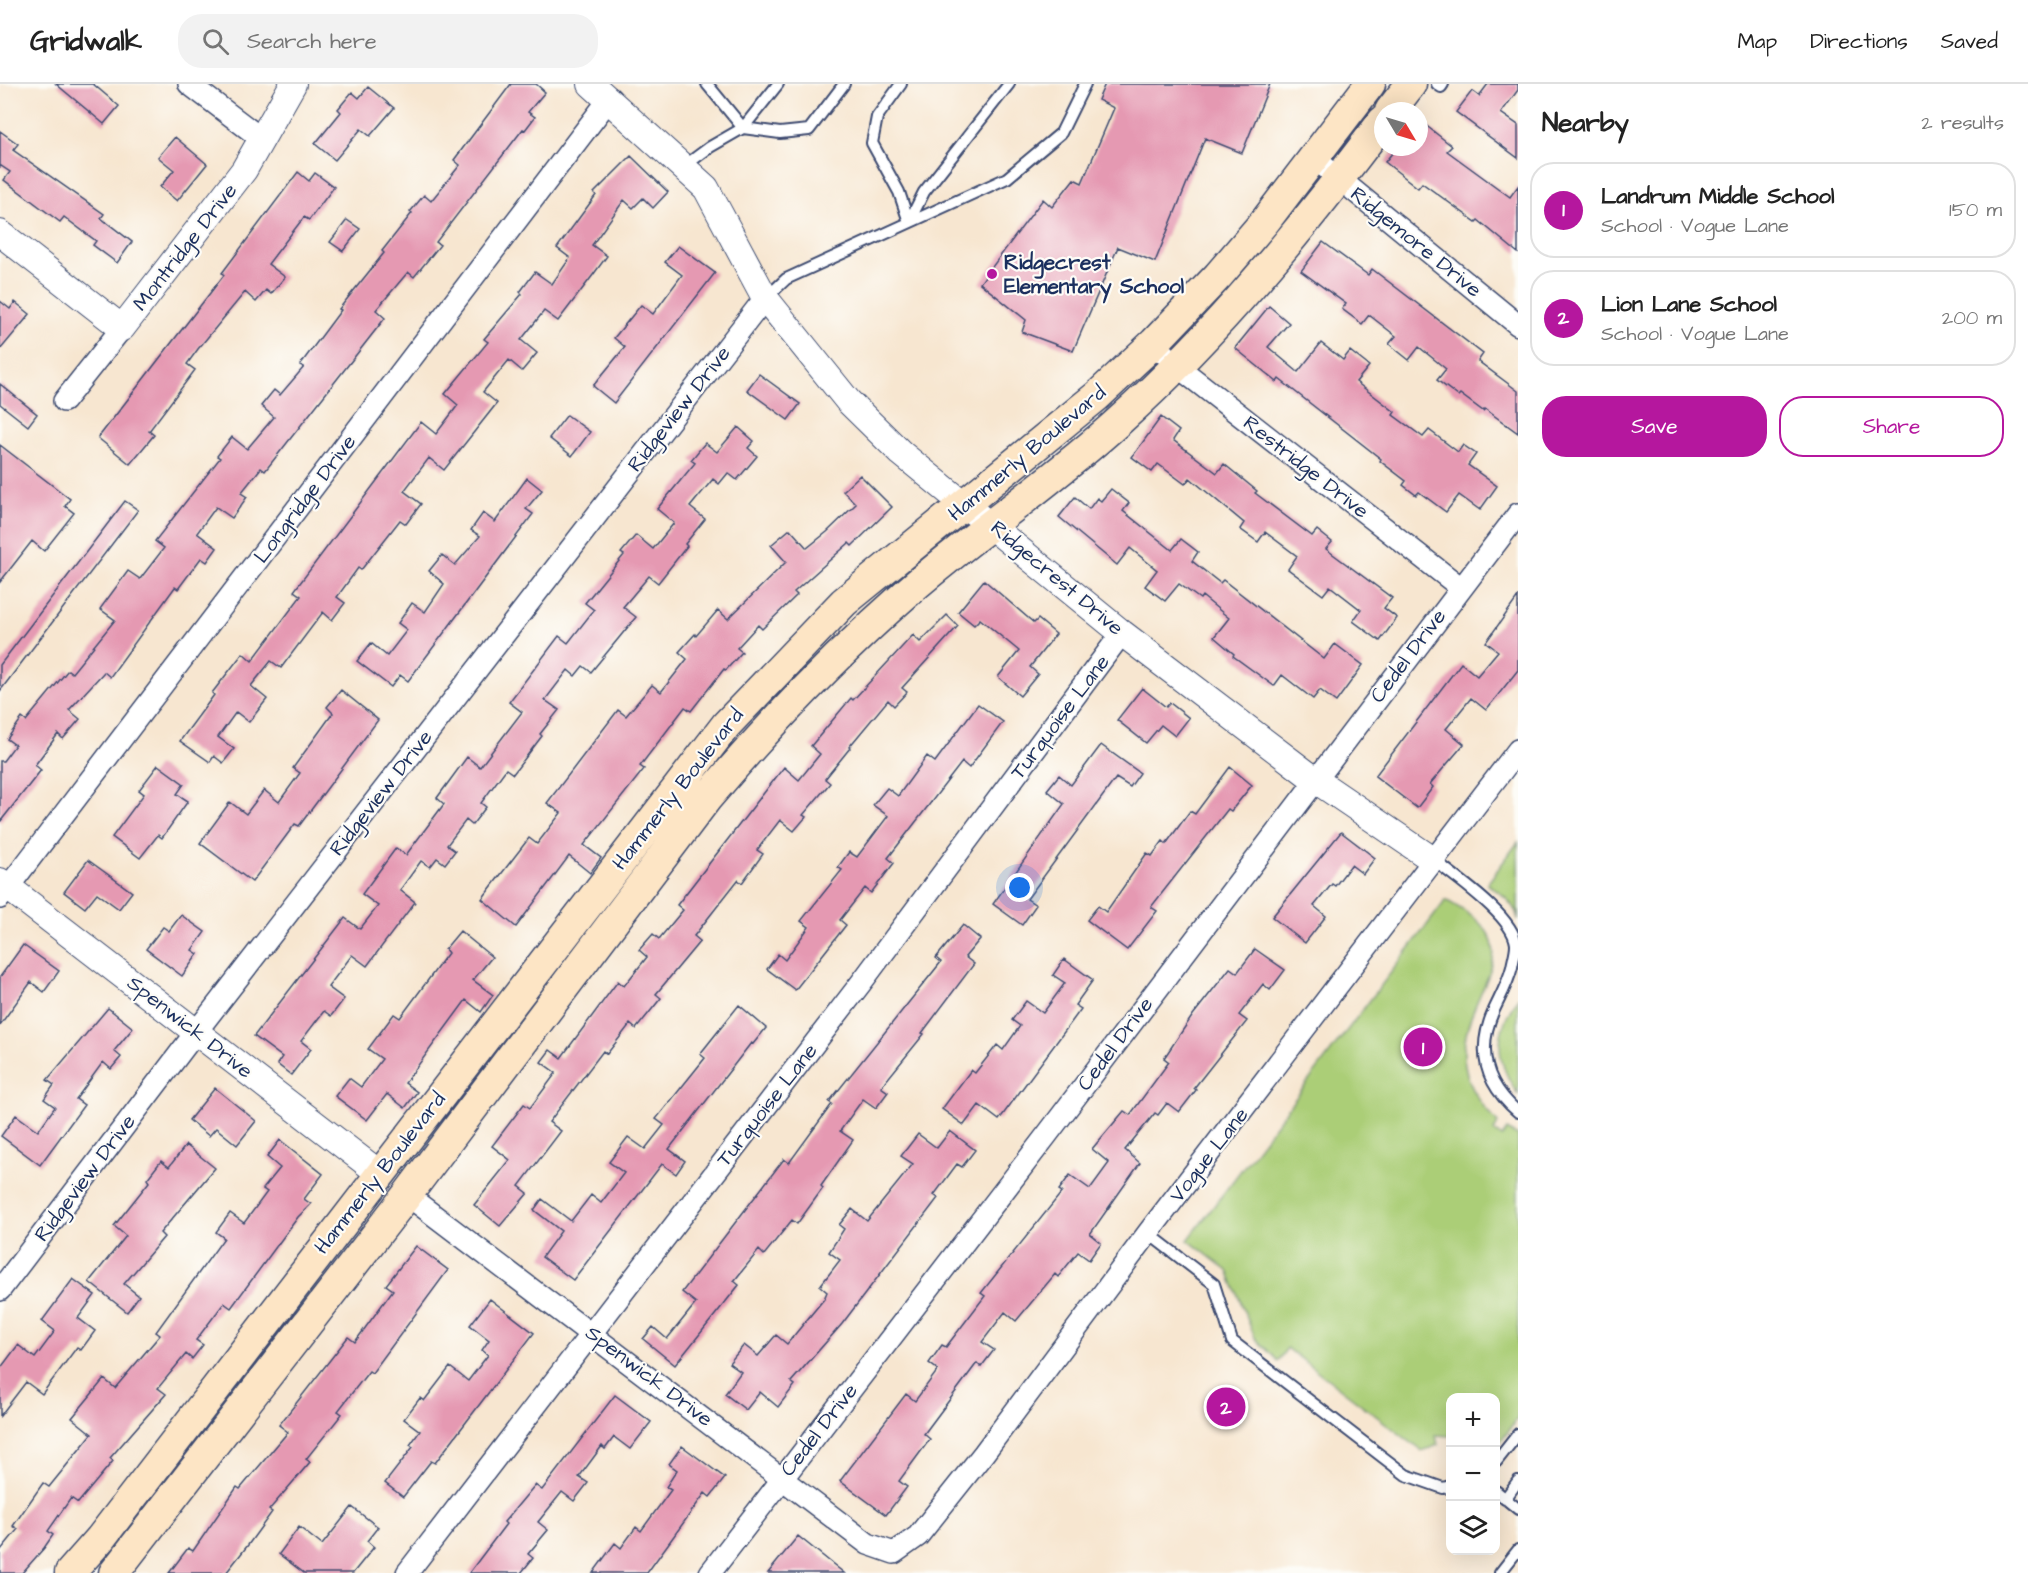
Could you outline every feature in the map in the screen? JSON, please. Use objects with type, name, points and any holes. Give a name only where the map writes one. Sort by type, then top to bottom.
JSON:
[{"type":"main road","name":"Hammerly Boulevard","points":[[70,1573],[133,1497],[379,1173],[726,724],[844,602],[967,504],[1096,396],[1155,343],[1218,276],[1314,158],[1370,84]]},
{"type":"main road","points":[[1397,102],[1411,84]]},
{"type":"main road","name":"Hammerly Boulevard","points":[[114,1573],[407,1195],[707,798],[751,746],[858,636],[911,590],[1119,421],[1177,366],[1244,295],[1374,133]]},
{"type":"main road","points":[[726,724],[751,746]]},
{"type":"main road","points":[[573,924],[597,942]]},
{"type":"main road","points":[[407,1195],[405,1173],[411,1159],[428,1138],[452,1080]]},
{"type":"main road","points":[[340,1281],[359,1231],[380,1203],[385,1191],[379,1173]]},
{"type":"main road","points":[[133,1497],[158,1517]]},
{"type":"street","points":[[189,84],[263,141]]},
{"type":"street","name":"Montridge Drive","points":[[64,401],[244,170],[263,141],[293,84]]},
{"type":"street","name":"Ridgecrest Drive","points":[[601,91],[706,188],[765,298],[848,401],[901,453],[967,504],[1122,633],[1314,779],[1433,860]]},
{"type":"street","name":"Longridge Drive","points":[[3,889],[601,91]]},
{"type":"street","name":"Ridgemore Drive","points":[[1314,158],[1518,325]]},
{"type":"street","points":[[0,233],[122,328]]},
{"type":"street","name":"Ridgeview Drive","points":[[0,1290],[196,1032],[765,298]]},
{"type":"street","name":"Restridge Drive","points":[[1155,343],[1177,366],[1460,587]]},
{"type":"street","name":"Cedel Drive","points":[[710,1573],[1046,1136],[1314,779],[1518,514]]},
{"type":"street","name":"Turquoise Lane","points":[[407,1573],[861,983],[1122,633]]},
{"type":"street","name":"Vogue Lane","points":[[894,1553],[918,1536],[925,1527],[1064,1348],[1148,1233],[1271,1076],[1518,750]]},
{"type":"street","name":"Spenwick Drive","points":[[3,889],[196,1032],[379,1173]]},
{"type":"street","name":"Spenwick Drive","points":[[407,1195],[591,1332],[868,1544],[894,1553]]},
{"type":"lane","points":[[707,84],[742,128],[780,133],[809,130],[844,84]]},
{"type":"lane","points":[[683,167],[742,128],[778,84]]},
{"type":"lane","points":[[901,84],[877,117],[872,143],[899,192],[909,222]]},
{"type":"lane","points":[[909,222],[924,192],[1009,84]]},
{"type":"lane","points":[[765,298],[786,279],[1006,178],[1061,133],[1085,84]]},
{"type":"lane","points":[[1437,84],[1441,87],[1443,84]]},
{"type":"lane","points":[[1433,860],[1488,904],[1510,929],[1517,944],[1508,981],[1493,1012],[1485,1039],[1487,1072],[1503,1099],[1518,1112]]},
{"type":"lane","points":[[1148,1233],[1214,1284],[1232,1341],[1406,1474],[1446,1487]]},
{"type":"lane","points":[[1500,1457],[1518,1434]]},
{"type":"lane","points":[[1505,1499],[1518,1481]]},
{"type":"lane","points":[[1500,1495],[1518,1509]]},
{"type":"lane","points":[[1500,1573],[1518,1550]]},
{"type":"green space","points":[[1518,842],[1518,920],[1511,904],[1487,884]]},
{"type":"green space","points":[[1446,900],[1479,922],[1492,942],[1493,959],[1469,1024],[1464,1057],[1466,1073],[1483,1105],[1498,1123],[1494,1131],[1502,1137],[1507,1130],[1518,1136],[1518,1418],[1500,1443],[1500,1393],[1446,1393],[1446,1436],[1436,1435],[1438,1445],[1422,1451],[1287,1348],[1278,1361],[1255,1338],[1228,1271],[1188,1240]]},
{"type":"green space","points":[[1518,998],[1518,1094],[1504,1069],[1500,1046],[1504,1023]]},
{"type":"building","points":[[56,84],[93,84],[119,106],[104,124]]},
{"type":"building","points":[[511,84],[536,84],[545,92],[528,112],[535,117],[525,130],[523,129],[436,242],[440,245],[414,277],[408,272],[376,310],[385,318],[265,471],[261,468],[241,493],[247,497],[232,518],[216,507],[197,533],[217,548],[207,562],[201,558],[178,589],[175,587],[110,677],[104,672],[69,710],[80,719],[63,739],[58,734],[35,765],[41,770],[0,822],[0,761],[3,761],[15,745],[7,739],[22,718],[26,721],[68,670],[72,673],[115,620],[100,609],[128,571],[140,579],[164,548],[155,541],[220,458],[217,456],[232,437],[247,449],[274,417],[261,406],[274,390],[280,395],[304,367],[300,365],[341,310],[339,309],[384,253],[382,251],[412,213],[410,212],[424,195],[431,201],[460,165],[454,160]]},
{"type":"building","points":[[1105,84],[1270,84],[1242,153],[1205,138],[1155,262],[1118,247],[1073,351],[1022,332],[1026,320],[980,283],[1043,199],[1052,207],[1074,179],[1082,183],[1114,108],[1098,100]]},
{"type":"building","points":[[1488,84],[1518,84],[1518,90],[1501,113],[1518,125],[1518,158],[1456,112],[1472,91],[1479,96]]},
{"type":"building","points":[[368,87],[394,108],[370,136],[361,129],[335,160],[315,144],[341,112],[338,109],[352,92],[359,98]]},
{"type":"building","points":[[1428,127],[1452,146],[1447,151],[1510,197],[1518,186],[1518,253],[1478,220],[1476,222],[1422,183],[1418,188],[1385,162],[1390,156],[1428,156]]},
{"type":"building","points":[[0,131],[18,144],[13,150],[104,214],[101,218],[132,242],[117,263],[93,245],[96,241],[64,217],[60,222],[4,180],[10,172],[0,167]]},
{"type":"building","points":[[175,137],[207,164],[177,201],[160,187],[174,170],[158,157]]},
{"type":"building","points":[[631,156],[668,192],[653,208],[643,198],[633,208],[624,200],[592,245],[607,256],[558,321],[544,311],[521,340],[537,353],[522,371],[509,360],[483,392],[497,403],[444,470],[429,458],[404,491],[421,504],[406,524],[400,520],[361,570],[358,568],[337,597],[345,603],[332,620],[323,612],[281,668],[271,661],[251,686],[267,699],[249,722],[236,712],[218,737],[234,749],[223,763],[214,756],[210,762],[180,741],[214,695],[212,693],[243,653],[252,661],[301,596],[294,591],[421,422],[436,434],[458,405],[445,394],[488,342],[484,339],[522,294],[520,292],[535,272],[552,284],[570,258],[557,248],[596,195],[594,193]]},
{"type":"building","points":[[298,172],[309,181],[315,173],[334,187],[309,220],[304,217],[268,264],[285,277],[271,294],[266,290],[256,302],[245,292],[187,364],[195,370],[149,431],[154,435],[130,464],[98,438],[224,275],[222,273]]},
{"type":"building","points":[[347,220],[360,229],[343,251],[330,242]]},
{"type":"building","points":[[1323,242],[1368,275],[1372,269],[1483,354],[1478,361],[1518,391],[1518,433],[1485,409],[1483,411],[1460,394],[1458,396],[1437,380],[1446,369],[1419,347],[1409,360],[1389,344],[1396,336],[1369,315],[1362,324],[1342,309],[1346,304],[1301,271]]},
{"type":"building","points":[[678,246],[715,273],[614,403],[593,386],[625,347],[614,338],[641,305],[653,314],[682,275],[665,262]]},
{"type":"building","points":[[0,301],[10,309],[15,302],[30,314],[0,350]]},
{"type":"building","points":[[1269,306],[1289,323],[1268,347],[1298,372],[1321,343],[1343,360],[1350,351],[1369,366],[1356,382],[1395,412],[1393,415],[1423,437],[1429,430],[1458,452],[1463,445],[1476,454],[1468,465],[1497,486],[1480,510],[1459,495],[1446,512],[1419,492],[1416,495],[1403,485],[1406,481],[1380,461],[1381,459],[1279,379],[1277,382],[1235,348]]},
{"type":"building","points":[[759,374],[800,404],[788,420],[747,390]]},
{"type":"building","points":[[0,384],[37,414],[28,426],[0,404]]},
{"type":"building","points":[[567,415],[590,432],[572,456],[549,438]]},
{"type":"building","points":[[1161,417],[1179,431],[1173,440],[1217,473],[1224,464],[1257,491],[1255,493],[1312,536],[1317,530],[1332,542],[1326,549],[1392,598],[1384,608],[1397,618],[1380,641],[1353,621],[1361,610],[1330,586],[1323,595],[1288,569],[1297,556],[1265,532],[1258,542],[1240,529],[1244,523],[1190,478],[1185,484],[1158,464],[1152,472],[1132,457]]},
{"type":"building","points":[[738,427],[754,441],[748,448],[757,456],[737,480],[728,473],[719,484],[713,479],[690,507],[705,519],[685,544],[687,546],[658,583],[649,576],[623,607],[636,617],[591,672],[583,666],[575,676],[568,670],[545,700],[559,710],[513,774],[506,769],[481,803],[486,807],[472,825],[466,820],[447,845],[455,851],[445,864],[437,858],[430,867],[421,861],[400,890],[415,902],[367,966],[352,955],[328,987],[344,999],[331,1016],[324,1011],[301,1041],[311,1049],[291,1075],[277,1064],[282,1057],[254,1036],[345,918],[360,929],[378,906],[362,894],[396,848],[406,855],[444,804],[437,798],[467,757],[480,767],[522,712],[509,702],[559,636],[568,643],[594,610],[585,603],[624,555],[621,553],[636,535],[653,549],[674,523],[657,509],[695,463],[691,460],[705,443],[717,452]]},
{"type":"building","points":[[0,445],[70,499],[65,506],[74,513],[44,551],[32,541],[0,582]]},
{"type":"building","points":[[860,475],[892,507],[852,546],[849,543],[794,592],[797,595],[762,629],[758,625],[737,648],[742,652],[726,670],[724,669],[691,711],[685,707],[640,766],[644,769],[584,845],[601,858],[590,873],[569,856],[516,927],[482,899],[529,838],[537,844],[561,813],[547,803],[618,710],[626,716],[652,685],[661,692],[687,659],[679,652],[718,610],[728,619],[786,562],[771,545],[790,529],[807,548],[856,504],[843,491]]},
{"type":"building","points":[[527,478],[542,490],[526,509],[533,514],[408,681],[400,675],[391,687],[357,661],[371,643],[387,656],[407,630],[398,623],[412,603],[425,612],[444,584],[429,571],[442,555],[455,565],[480,536],[471,530],[483,513],[495,522]]},
{"type":"building","points":[[1111,489],[1129,503],[1123,511],[1172,550],[1181,539],[1198,552],[1192,561],[1220,583],[1223,580],[1324,659],[1335,644],[1363,665],[1336,702],[1320,690],[1313,699],[1282,675],[1274,686],[1233,656],[1234,654],[1214,637],[1229,618],[1202,596],[1200,599],[1179,584],[1165,601],[1145,586],[1157,570],[1130,548],[1117,565],[1059,517],[1075,497],[1089,509],[1097,498],[1101,501]]},
{"type":"building","points":[[125,501],[138,510],[0,691],[0,665]]},
{"type":"building","points":[[984,580],[1034,623],[1038,619],[1056,634],[1030,667],[1038,674],[1020,696],[998,677],[1019,651],[980,619],[974,625],[958,612]]},
{"type":"building","points":[[1518,597],[1518,670],[1486,710],[1471,698],[1446,729],[1464,744],[1430,784],[1433,787],[1417,808],[1375,776],[1461,663],[1477,676],[1498,651],[1486,642]]},
{"type":"building","points":[[947,615],[958,626],[902,688],[907,692],[894,706],[888,700],[849,747],[825,779],[830,783],[803,815],[806,817],[794,831],[780,820],[757,850],[763,854],[742,883],[738,880],[694,936],[700,941],[656,994],[661,998],[636,1029],[630,1024],[607,1054],[603,1051],[549,1122],[561,1131],[519,1186],[528,1193],[500,1226],[474,1205],[510,1160],[492,1146],[524,1104],[530,1108],[556,1073],[541,1062],[550,1050],[561,1058],[618,981],[624,986],[647,957],[639,950],[653,934],[659,939],[683,910],[677,905],[784,767],[799,780],[820,754],[811,746],[851,698],[853,700],[913,635],[920,642]]},
{"type":"building","points":[[1142,688],[1166,707],[1170,703],[1189,718],[1175,736],[1161,725],[1146,743],[1117,720]]},
{"type":"building","points":[[341,690],[378,720],[299,826],[295,824],[252,882],[200,843],[230,802],[246,814],[264,790],[279,802],[300,773],[293,768],[333,713],[327,707]]},
{"type":"building","points":[[978,704],[1003,722],[969,768],[962,762],[888,858],[894,863],[871,893],[865,888],[840,920],[846,925],[795,990],[767,969],[778,954],[785,960],[809,927],[801,921],[842,870],[838,867],[849,852],[857,857],[888,816],[873,805],[887,788],[898,796],[927,756],[935,762]]},
{"type":"building","points":[[1101,745],[1140,773],[1130,787],[1116,778],[1027,899],[1036,905],[1022,925],[993,904],[1064,804],[1047,790],[1059,775],[1071,785]]},
{"type":"building","points":[[158,765],[184,784],[177,794],[188,801],[162,838],[158,835],[140,858],[112,837],[144,794],[139,790]]},
{"type":"building","points":[[1230,767],[1252,785],[1231,811],[1228,809],[1151,907],[1157,911],[1127,950],[1087,920],[1098,906],[1106,912],[1147,853],[1152,856],[1163,841],[1166,844],[1190,811],[1195,814]]},
{"type":"building","points":[[1341,832],[1375,858],[1363,874],[1351,865],[1335,886],[1332,884],[1314,906],[1326,916],[1305,943],[1272,917]]},
{"type":"building","points":[[88,860],[132,892],[119,909],[97,893],[85,908],[64,892]]},
{"type":"building","points":[[181,915],[205,932],[192,950],[198,954],[182,976],[146,949],[163,927],[169,931]]},
{"type":"building","points":[[963,925],[980,939],[965,957],[974,964],[922,1033],[924,1034],[881,1087],[888,1092],[876,1108],[863,1099],[840,1131],[853,1140],[797,1224],[792,1220],[764,1255],[759,1250],[734,1281],[739,1285],[675,1365],[643,1339],[653,1327],[667,1339],[696,1303],[682,1292],[784,1159],[789,1163],[832,1104],[829,1102],[941,962],[936,958]]},
{"type":"building","points":[[460,931],[492,957],[473,980],[493,995],[481,1012],[466,1000],[405,1083],[417,1092],[405,1108],[387,1094],[367,1120],[335,1096],[349,1078],[361,1087],[382,1059],[368,1049],[394,1014],[400,1018],[448,953],[445,949]]},
{"type":"building","points":[[23,945],[59,971],[44,992],[31,982],[0,1025],[0,977]]},
{"type":"building","points":[[1255,949],[1285,970],[1270,990],[1263,984],[1239,1015],[1247,1021],[1194,1088],[1196,1090],[1179,1112],[1167,1103],[1158,1115],[1155,1113],[1125,1150],[1140,1163],[1090,1234],[1101,1243],[1089,1260],[1078,1252],[1058,1277],[1055,1274],[1016,1321],[1005,1312],[982,1342],[994,1350],[981,1367],[977,1363],[924,1434],[930,1439],[899,1481],[907,1487],[886,1515],[840,1481],[906,1394],[915,1401],[938,1370],[929,1363],[942,1345],[946,1347],[985,1296],[981,1293],[1062,1192],[1059,1190],[1070,1175],[1090,1189],[1109,1163],[1092,1149],[1124,1111],[1130,1115],[1169,1062],[1164,1058],[1193,1015],[1230,968],[1237,973]]},
{"type":"building","points":[[1064,959],[1093,980],[1075,1005],[1081,1009],[999,1120],[979,1105],[964,1125],[942,1109],[971,1070],[975,1073],[997,1045],[1003,1050],[1020,1026],[1012,1020],[1026,1001],[1043,1013],[1065,983],[1053,975]]},
{"type":"building","points":[[739,1005],[766,1028],[753,1044],[751,1043],[669,1149],[685,1161],[676,1174],[662,1164],[573,1280],[542,1257],[561,1231],[534,1210],[542,1199],[571,1221],[591,1195],[601,1203],[624,1173],[609,1162],[628,1137],[645,1149],[664,1125],[656,1119],[705,1058],[700,1054]]},
{"type":"building","points":[[108,1008],[133,1028],[114,1051],[121,1057],[111,1069],[103,1062],[76,1099],[84,1105],[40,1165],[1,1136],[16,1115],[38,1131],[55,1107],[44,1099],[54,1085],[47,1080]]},
{"type":"building","points":[[215,1088],[256,1121],[237,1145],[216,1128],[209,1136],[189,1120]]},
{"type":"building","points":[[950,1131],[975,1150],[962,1167],[957,1164],[934,1195],[938,1198],[842,1324],[791,1382],[795,1385],[778,1407],[760,1392],[746,1410],[725,1394],[741,1372],[729,1363],[744,1345],[758,1356],[776,1335],[787,1344],[824,1299],[827,1292],[820,1286],[840,1260],[829,1252],[844,1229],[839,1225],[852,1209],[867,1221],[913,1164],[901,1156],[918,1134],[937,1148]]},
{"type":"building","points":[[280,1140],[323,1174],[304,1199],[311,1204],[298,1217],[231,1308],[224,1303],[196,1340],[203,1345],[192,1359],[186,1354],[158,1388],[166,1394],[110,1458],[113,1461],[78,1503],[71,1498],[48,1531],[53,1535],[44,1548],[22,1573],[0,1573],[0,1551],[18,1529],[13,1526],[43,1483],[49,1487],[92,1434],[72,1418],[104,1379],[115,1388],[160,1335],[156,1332],[224,1238],[216,1232],[230,1213],[244,1223],[267,1192],[263,1189],[280,1168],[267,1157]]},
{"type":"building","points":[[186,1145],[215,1168],[160,1233],[164,1237],[124,1284],[139,1296],[127,1312],[89,1282],[126,1236],[114,1226],[149,1182],[147,1179],[161,1161],[169,1167]]},
{"type":"building","points":[[416,1246],[448,1270],[372,1373],[369,1371],[338,1411],[342,1414],[306,1459],[310,1462],[269,1510],[272,1512],[248,1545],[226,1573],[169,1573],[188,1548],[193,1551],[237,1487],[240,1489],[288,1432],[279,1425],[348,1337],[355,1342],[393,1290],[386,1285]]},
{"type":"building","points":[[73,1279],[95,1295],[78,1318],[95,1331],[81,1350],[77,1347],[42,1394],[26,1382],[0,1416],[0,1369],[18,1345],[35,1358],[55,1331],[42,1321]]},
{"type":"building","points":[[490,1299],[534,1333],[435,1463],[431,1461],[403,1497],[385,1483],[413,1447],[410,1445],[420,1431],[404,1419],[420,1398],[424,1401],[450,1367],[468,1381],[488,1355],[482,1350],[489,1340],[470,1325]]},
{"type":"building","points":[[615,1395],[651,1422],[630,1449],[614,1437],[605,1449],[602,1446],[579,1477],[588,1483],[574,1501],[562,1492],[538,1522],[548,1530],[528,1554],[533,1558],[521,1573],[469,1573],[506,1524],[504,1522],[535,1485],[542,1490]]},
{"type":"building","points":[[682,1446],[725,1478],[710,1497],[705,1493],[647,1573],[593,1573],[615,1543],[621,1548],[636,1527],[641,1531],[671,1490],[666,1487],[677,1470],[669,1464]]},
{"type":"building","points":[[352,1507],[378,1527],[367,1541],[374,1547],[353,1573],[304,1573],[279,1554],[299,1527],[322,1545]]},
{"type":"building","points":[[798,1536],[844,1573],[768,1573]]},
{"type":"place","name":"Ridgecrest Elementary School","points":[[992,274]]},
{"type":"place","name":"Landrum Middle School","points":[[1423,1047]]},
{"type":"place","name":"Lion Lane School","points":[[1226,1407]]}]
